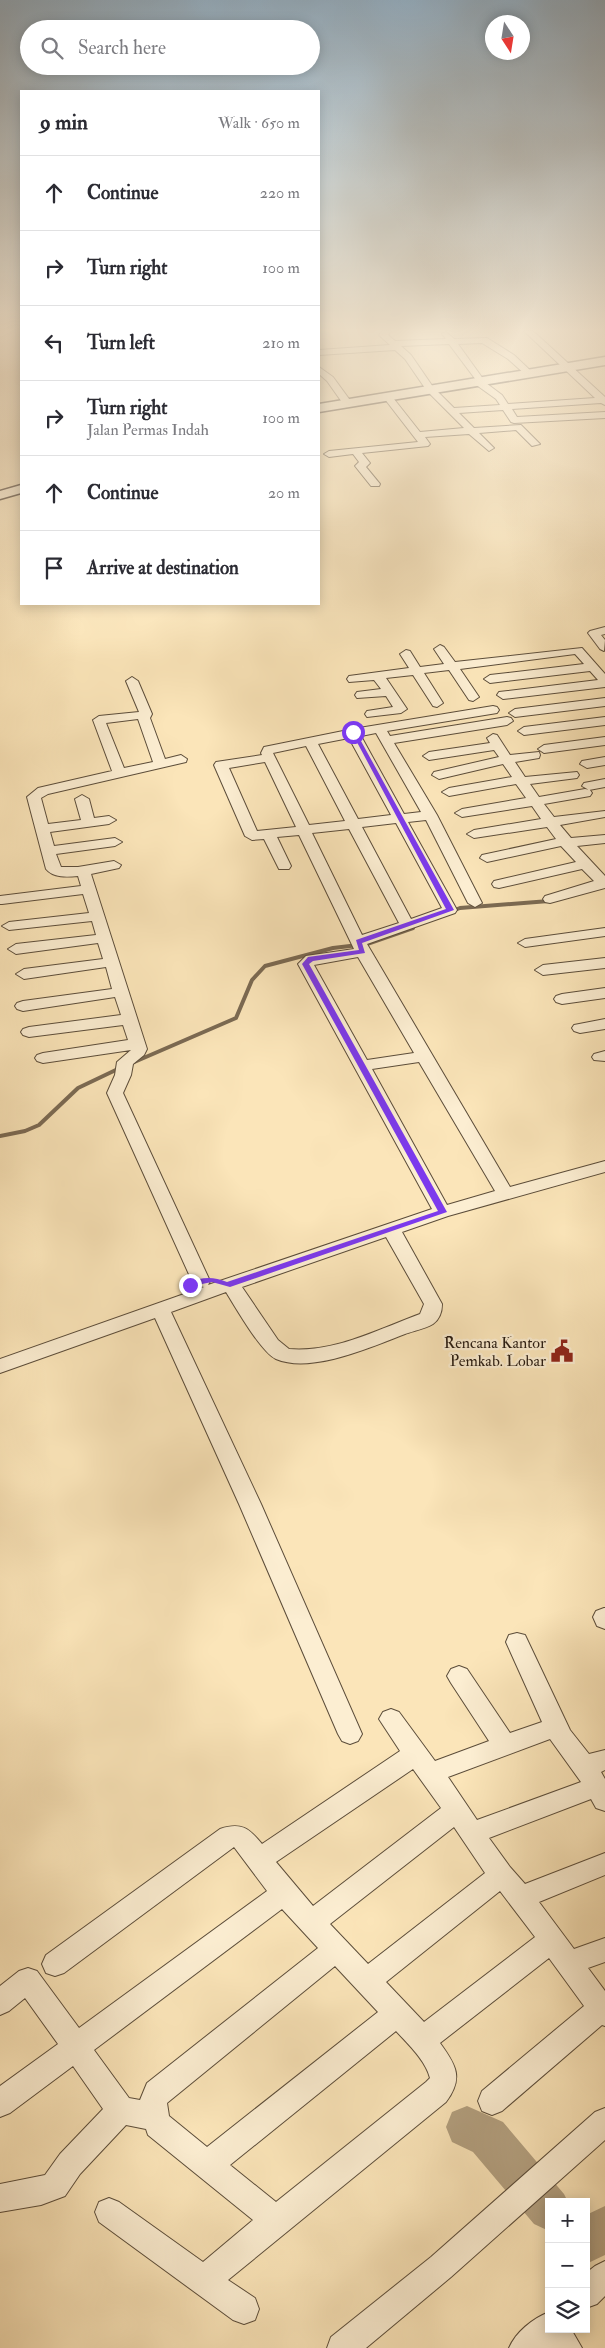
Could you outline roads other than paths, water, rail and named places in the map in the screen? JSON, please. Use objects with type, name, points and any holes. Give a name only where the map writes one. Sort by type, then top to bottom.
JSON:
[{"type":"street","points":[[329,454],[425,444],[422,441]]},
{"type":"street","points":[[482,441],[489,448]]},
{"type":"street","points":[[532,441],[535,444]]},
{"type":"street","points":[[355,451],[365,463],[360,466],[375,484]]},
{"type":"street","points":[[0,495],[20,489]]},
{"type":"street","points":[[605,630],[594,633],[605,647]]},
{"type":"street","points":[[353,679],[450,665],[605,647]]},
{"type":"street","points":[[440,650],[473,698]]},
{"type":"street","points":[[578,650],[605,682]]},
{"type":"street","points":[[406,654],[437,704]]},
{"type":"street","points":[[490,679],[593,667]]},
{"type":"street","points":[[371,714],[401,709],[377,676]]},
{"type":"street","points":[[132,681],[160,764]]},
{"type":"street","points":[[503,695],[605,682]]},
{"type":"street","points":[[360,695],[390,692]]},
{"type":"street","points":[[504,1193],[361,947],[266,753],[269,750],[353,732],[383,735],[605,702]]},
{"type":"street","points":[[383,735],[493,710]]},
{"type":"street","points":[[119,773],[99,720],[145,715]]},
{"type":"street","points":[[524,730],[605,721]]},
{"type":"street","points":[[353,732],[450,910],[408,925],[361,947],[311,959],[306,964],[442,1212]]},
{"type":"street","points":[[383,735],[430,815],[475,903]]},
{"type":"street","points":[[310,741],[408,925]]},
{"type":"street","points":[[439,775],[539,752],[605,741]]},
{"type":"street","points":[[429,756],[496,742],[565,842],[585,866],[605,884]]},
{"type":"street","points":[[268,758],[221,766],[251,835],[430,815]]},
{"type":"street","points":[[114,864],[83,870],[57,872],[53,869],[34,797],[37,793],[181,759]]},
{"type":"street","points":[[587,764],[605,761]]},
{"type":"street","points":[[449,792],[521,780],[572,775]]},
{"type":"street","points":[[462,814],[587,789],[605,783]]},
{"type":"street","points":[[82,799],[89,823]]},
{"type":"street","points":[[474,834],[551,820],[601,814]]},
{"type":"street","points":[[43,829],[109,820]]},
{"type":"street","points":[[269,834],[284,866]]},
{"type":"street","points":[[488,858],[565,842],[605,839]]},
{"type":"street","points":[[48,851],[115,842]]},
{"type":"street","points":[[499,884],[585,866],[605,866]]},
{"type":"street","points":[[83,870],[138,1044],[138,1052],[124,1066],[115,1093],[201,1280]]},
{"type":"street","points":[[550,899],[605,884]]},
{"type":"street","points":[[2,900],[89,889]]},
{"type":"street","points":[[9,926],[98,916]]},
{"type":"street","points":[[525,943],[605,932]]},
{"type":"street","points":[[16,949],[104,938]]},
{"type":"street","points":[[24,974],[112,962]]},
{"type":"street","points":[[543,970],[605,963]]},
{"type":"street","points":[[23,1006],[121,992]]},
{"type":"street","points":[[562,999],[605,993]]},
{"type":"street","points":[[29,1032],[130,1019]]},
{"type":"street","points":[[580,1028],[605,1024]]},
{"type":"street","points":[[43,1058],[138,1044]]},
{"type":"street","points":[[361,1066],[424,1056]]},
{"type":"street","points":[[0,1366],[160,1308],[392,1231],[442,1212],[605,1166]]},
{"type":"street","points":[[182,1301],[181,1294],[184,1289],[201,1280],[213,1279],[229,1284],[271,1345],[280,1353],[302,1357],[328,1353],[427,1320],[432,1313],[433,1304],[392,1231]]},
{"type":"street","points":[[160,1308],[250,1504],[350,1734]]},
{"type":"street","points":[[472,1833],[597,1795],[594,1763],[561,1737],[517,1642]]},
{"type":"street","points":[[459,1676],[505,1745]]},
{"type":"street","points":[[391,1719],[415,1754],[431,1773],[501,1875],[521,1897],[603,2011],[492,2101]]},
{"type":"street","points":[[431,1773],[545,1731]]},
{"type":"street","points":[[259,1860],[415,1754]]},
{"type":"street","points":[[311,1923],[457,1810]]},
{"type":"street","points":[[55,1964],[229,1837],[236,1836],[243,1839],[284,1893],[335,1950],[422,2040],[441,2067],[444,2078],[441,2088],[204,2280]]},
{"type":"street","points":[[521,1897],[605,1864]]},
{"type":"street","points":[[367,1981],[501,1875]]},
{"type":"street","points":[[0,2103],[284,1893]]},
{"type":"street","points":[[422,2040],[552,1940]]},
{"type":"street","points":[[276,2220],[158,2125],[154,2117],[152,2105],[157,2093],[335,1950]]},
{"type":"street","points":[[570,1963],[605,1950]]},
{"type":"street","points":[[0,2002],[28,1980],[121,2110],[154,2117]]},
{"type":"street","points":[[208,2165],[397,2014]]},
{"type":"street","points":[[0,2198],[41,2191],[55,2186],[70,2164],[121,2110]]},
{"type":"street","points":[[342,2348],[441,2268],[605,2122]]},
{"type":"street","points":[[109,2212],[244,2309]]},
{"type":"street","points":[[590,2289],[605,2276]]},
{"type":"street","points":[[524,2348],[545,2332]]},
{"type":"street","points":[[554,2333],[567,2348]]},
{"type":"waterway","points":[[452,911],[460,908],[549,901]]},
{"type":"waterway","points":[[132,1063],[236,1018],[252,980],[265,966],[333,948],[367,944],[413,928]]},
{"type":"waterway","points":[[0,1136],[25,1131],[39,1125],[78,1088],[120,1068]]},
{"type":"waterway","points":[[467,2127],[488,2137],[545,2204]]},
{"type":"waterway","points":[[590,2239],[605,2228]]},
{"type":"place","name":"Rencana Kantor Pemkab. Lobar","points":[[562,1351]]}]
